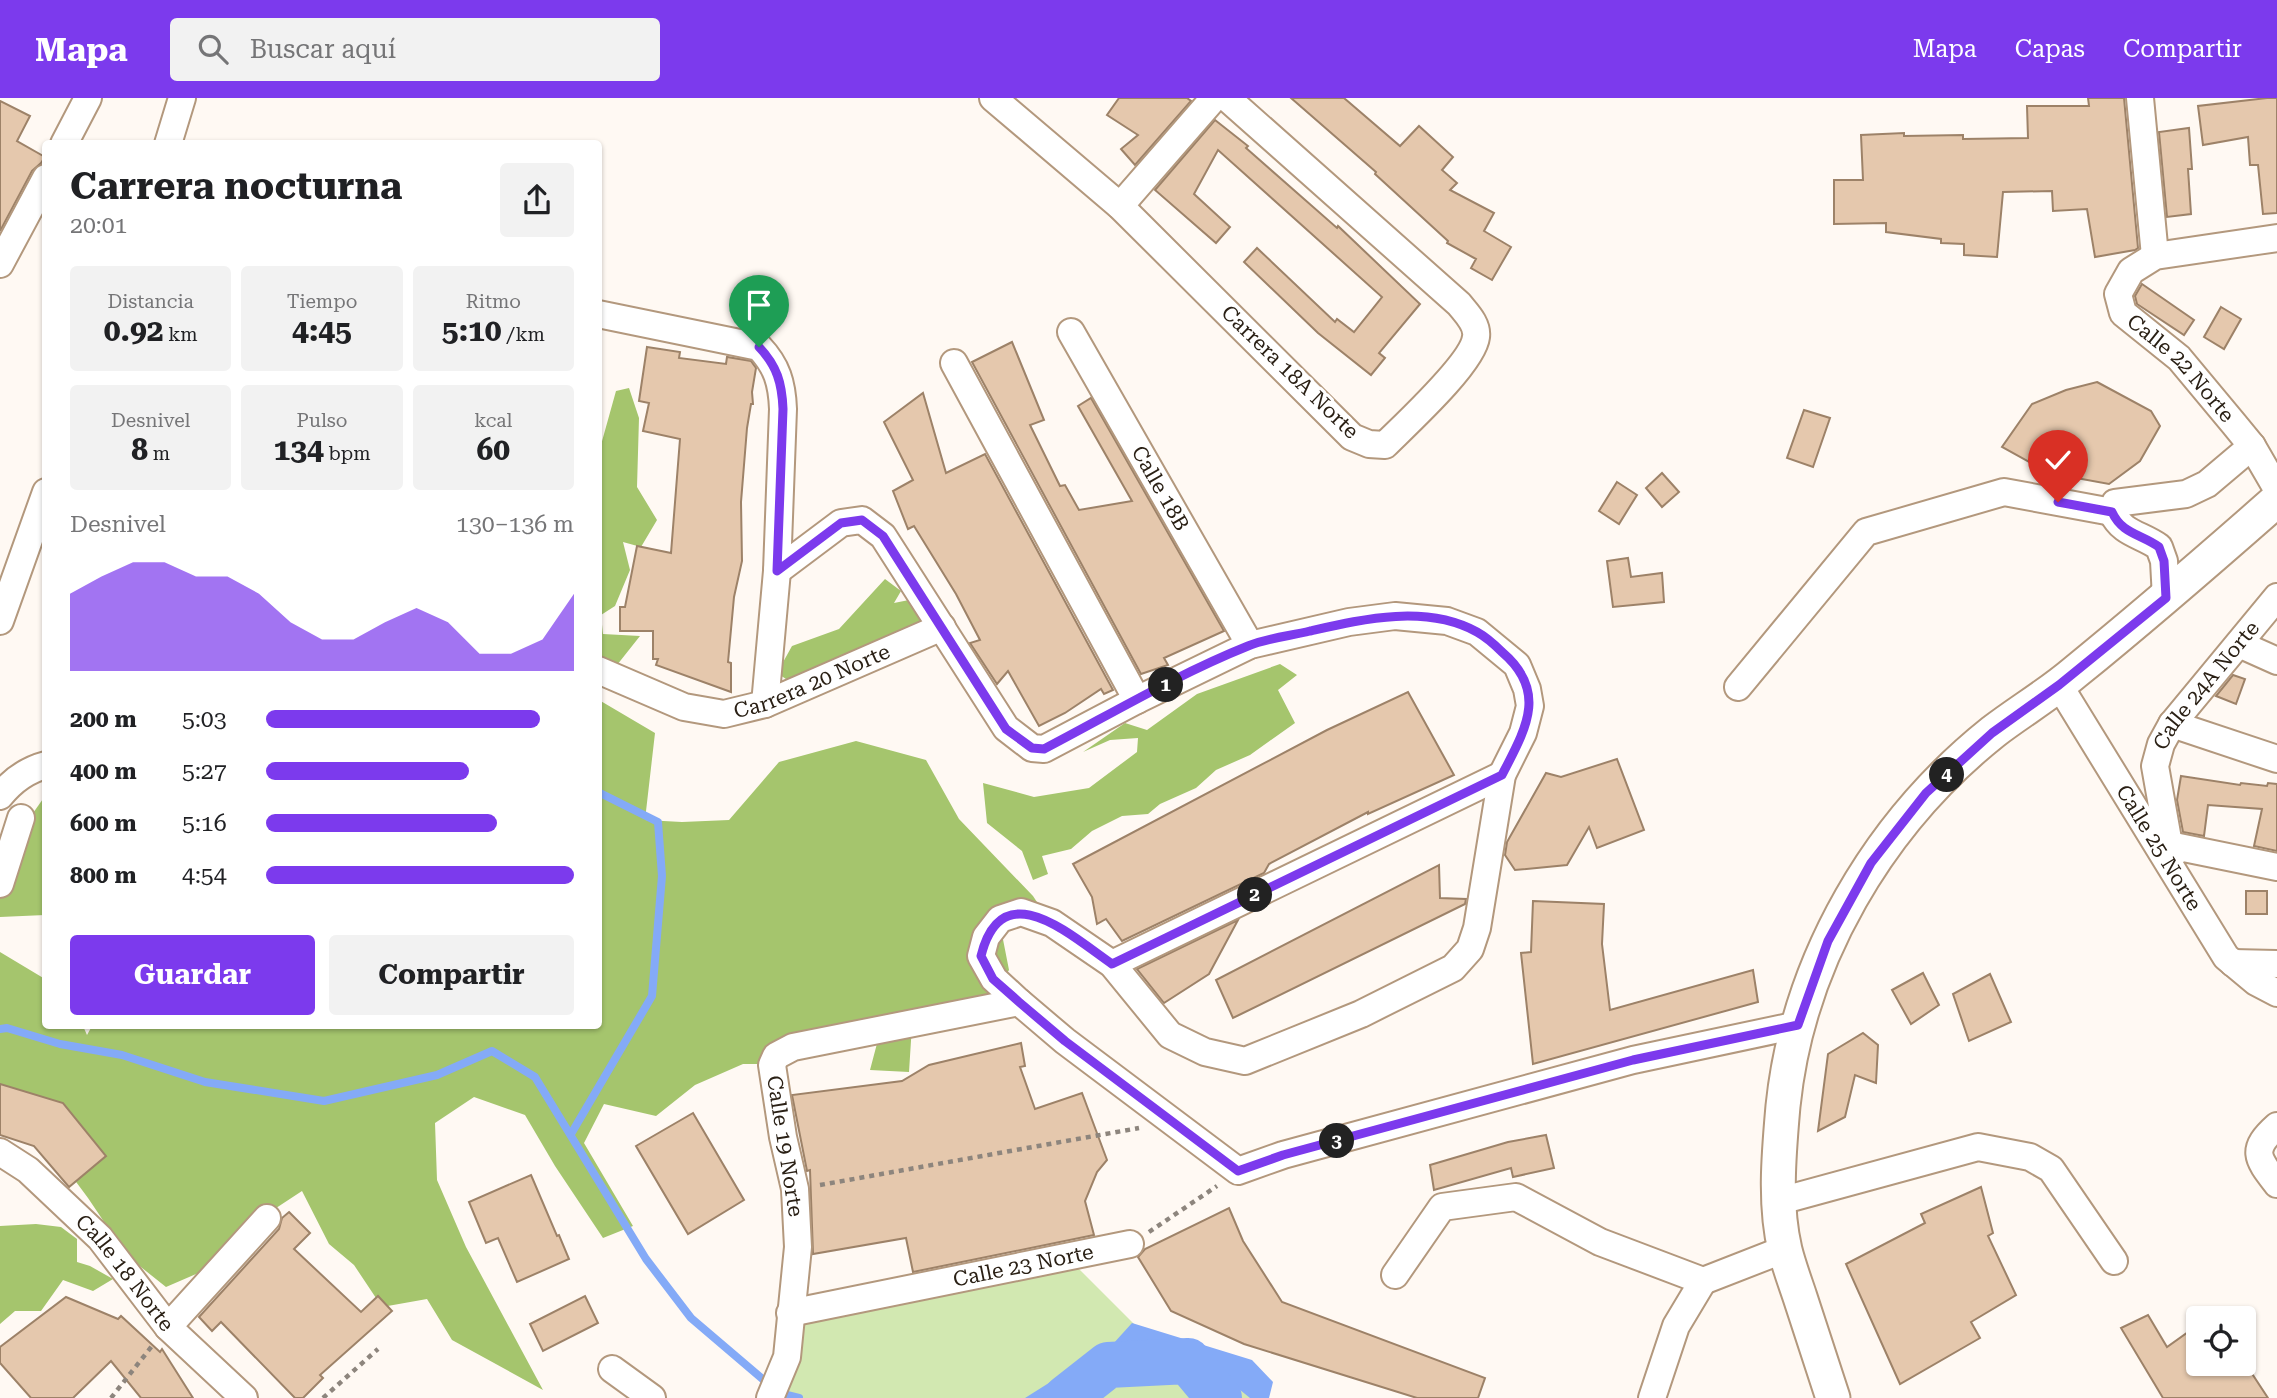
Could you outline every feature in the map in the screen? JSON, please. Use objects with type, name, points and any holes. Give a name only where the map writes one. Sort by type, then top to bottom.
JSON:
[{"type":"main road","points":[[1833,1398],[1785,1249],[1780,1201],[1782,1118],[1786,1083],[1798,1025],[1828,941],[1871,863],[1926,793],[1992,733],[2059,685],[2166,598],[2277,500]]},
{"type":"street","points":[[66,140],[88,98]]},
{"type":"street","points":[[170,140],[182,98]]},
{"type":"street","name":"Carrera 18A Norte","points":[[993,98],[1120,206],[1352,437],[1369,444],[1385,445],[1472,349],[1477,334],[1473,322],[1458,304],[1227,98]]},
{"type":"street","points":[[1120,206],[1214,98]]},
{"type":"street","points":[[2140,98],[2155,256]]},
{"type":"street","points":[[0,264],[42,185]]},
{"type":"street","name":"Calle 22 Norte","points":[[2277,238],[2155,256],[2131,271],[2118,294],[2123,313],[2179,358],[2252,446],[2277,489]]},
{"type":"street","points":[[602,315],[759,347],[772,361],[782,383],[777,571],[765,704]]},
{"type":"street","name":"Calle 18B","points":[[1071,332],[1250,645]]},
{"type":"street","points":[[954,363],[1137,700]]},
{"type":"street","points":[[2166,598],[2164,561],[2159,547],[2117,523],[2112,512],[2115,503],[2186,494],[2207,484],[2252,446]]},
{"type":"street","points":[[1738,687],[1866,532],[2004,492],[2112,512]]},
{"type":"street","points":[[0,621],[36,554],[42,517]]},
{"type":"street","points":[[777,571],[841,523],[862,520],[883,536],[1006,729],[1032,748],[1044,749],[1250,645],[1349,622],[1395,616],[1447,621],[1477,632],[1517,664],[1527,689],[1530,706],[1523,733],[1502,775],[1477,928],[1469,949],[1452,968],[1361,1014],[1245,1061],[1205,1052],[1170,1035],[1112,964],[1052,923],[1021,912],[1000,919],[986,937],[981,956],[993,979],[1171,1122],[1238,1171],[1283,1155],[1633,1060],[1798,1025]]},
{"type":"street","name":"Calle 24A Norte","points":[[2195,903],[2169,845],[2155,765],[2161,744],[2172,724],[2277,597]]},
{"type":"street","name":"Carrera 20 Norte","points":[[602,672],[684,707],[724,715],[765,704],[942,627]]},
{"type":"street","points":[[2239,644],[2277,661]]},
{"type":"street","name":"Calle 25 Norte","points":[[2059,685],[2226,957],[2256,982],[2277,993]]},
{"type":"street","points":[[2172,724],[2277,759]]},
{"type":"street","points":[[0,796],[9,784],[30,770],[42,766]]},
{"type":"street","points":[[1112,964],[1502,775]]},
{"type":"street","points":[[0,884],[21,818]]},
{"type":"street","points":[[2169,845],[2277,867]]},
{"type":"street","points":[[2233,963],[2277,964]]},
{"type":"street","name":"Calle 19 Norte","points":[[770,1398],[787,1357],[798,1247],[795,1189],[783,1137],[772,1065],[776,1056],[793,1047],[1019,1002]]},
{"type":"street","points":[[2277,1126],[2264,1138],[2258,1151],[2260,1162],[2277,1184]]},
{"type":"street","points":[[1780,1201],[1978,1147],[2030,1157],[2051,1169],[2114,1261]]},
{"type":"street","name":"Calle 18 Norte","points":[[0,1152],[28,1170],[100,1238],[168,1327],[244,1398]]},
{"type":"street","points":[[1395,1275],[1442,1207],[1516,1198],[1600,1242],[1703,1281]]},
{"type":"street","points":[[168,1327],[267,1218]]},
{"type":"street","name":"Calle 23 Norte","points":[[790,1313],[1130,1244]]},
{"type":"street","points":[[1652,1398],[1676,1326],[1703,1281],[1785,1249]]},
{"type":"street","points":[[612,1369],[652,1398]]},
{"type":"path","points":[[795,1189],[1171,1122]]},
{"type":"path","points":[[1130,1244],[1238,1171]]},
{"type":"path","points":[[110,1398],[168,1327]]},
{"type":"path","points":[[323,1398],[378,1349]]},
{"type":"green space","points":[[629,388],[639,418],[637,487],[657,520],[641,547],[623,542],[630,570],[615,606],[602,614],[602,441],[616,391]]},
{"type":"green space","points":[[885,579],[901,591],[894,603],[914,599],[925,614],[910,638],[831,673],[824,663],[795,685],[777,673],[792,646],[839,629]]},
{"type":"green space","points":[[602,624],[603,634],[640,636],[617,665],[607,666],[602,660]]},
{"type":"green space","points":[[1280,664],[1297,675],[1278,690],[1295,723],[1250,755],[1216,770],[1196,788],[1160,804],[1148,814],[1122,816],[1092,831],[1071,849],[1042,856],[1048,874],[1033,880],[1022,851],[987,823],[983,783],[1034,797],[1089,788],[1137,752],[1138,738],[1110,740],[1083,752],[1125,723],[1147,730],[1197,694]]},
{"type":"green space","points":[[602,702],[655,733],[645,820],[729,820],[779,762],[856,741],[926,760],[959,819],[1033,896],[1054,928],[999,919],[1009,970],[974,1024],[912,1025],[909,1072],[870,1070],[879,1036],[833,1038],[788,1064],[743,1064],[695,1085],[656,1116],[604,1104],[584,1143],[633,1226],[603,1238],[525,1115],[474,1097],[435,1123],[437,1180],[466,1247],[543,1390],[452,1340],[427,1299],[382,1307],[354,1265],[329,1244],[302,1191],[250,1225],[203,1271],[166,1287],[127,1256],[39,1132],[0,1115],[0,952],[42,977],[42,1029],[84,1029],[87,1035],[90,1029],[602,1029]]},
{"type":"green space","points":[[42,800],[42,915],[0,917],[0,860]]},
{"type":"green space","points":[[36,1224],[61,1227],[77,1239],[77,1262],[113,1279],[93,1291],[63,1280],[41,1311],[15,1311],[0,1324],[0,1226]]},
{"type":"green space","points":[[1076,1266],[1134,1324],[1255,1398],[770,1398],[797,1319]]},
{"type":"water","points":[[1132,1323],[1252,1360],[1273,1382],[1269,1398],[1250,1398],[1234,1385],[1166,1349],[1135,1352],[1046,1398],[1025,1398],[1103,1355]]},
{"type":"building","points":[[1119,98],[1187,98],[1191,101],[1135,165],[1121,149],[1138,135],[1107,115]]},
{"type":"building","points":[[1291,98],[1344,98],[1400,146],[1419,126],[1453,157],[1442,170],[1457,183],[1450,190],[1494,213],[1484,231],[1511,247],[1492,280],[1471,268],[1476,259],[1447,243],[1448,241],[1375,174],[1376,172]]},
{"type":"building","points":[[2088,98],[2124,98],[2138,248],[2135,250],[2095,257],[2087,209],[2053,211],[2052,191],[2003,192],[1997,257],[1964,255],[1964,244],[1941,243],[1941,239],[1886,232],[1886,223],[1834,224],[1834,180],[1863,180],[1861,135],[1904,133],[1904,136],[1963,135],[1963,139],[2028,138],[2027,106],[2089,106]]},
{"type":"building","points":[[2277,98],[2277,213],[2263,214],[2258,165],[2250,165],[2248,137],[2203,145],[2198,106]]},
{"type":"building","points":[[0,101],[30,116],[17,141],[42,155],[42,162],[32,171],[0,231]]},
{"type":"building","points":[[1215,120],[1248,146],[1246,148],[1337,228],[1338,226],[1420,304],[1379,353],[1385,358],[1371,375],[1318,333],[1244,262],[1257,248],[1335,322],[1337,319],[1354,332],[1382,297],[1218,150],[1194,194],[1230,227],[1216,243],[1155,190]]},
{"type":"building","points":[[2189,128],[2191,214],[2167,217],[2159,132]]},
{"type":"building","points":[[2142,284],[2194,320],[2184,335],[2137,304],[2135,296]]},
{"type":"building","points":[[2221,307],[2241,319],[2224,349],[2204,337]]},
{"type":"building","points":[[1012,342],[1044,420],[1030,425],[1060,486],[1065,485],[1079,510],[1132,501],[1078,406],[1091,398],[1224,631],[1164,658],[1168,665],[1141,674],[972,362]]},
{"type":"building","points":[[647,347],[680,352],[679,358],[726,364],[727,357],[751,361],[756,368],[753,404],[747,428],[741,502],[742,561],[734,597],[728,662],[731,663],[731,692],[656,665],[658,659],[653,659],[653,631],[620,631],[620,607],[625,607],[637,546],[671,553],[680,439],[643,431],[649,403],[639,401]]},
{"type":"building","points":[[2097,382],[2151,411],[2160,426],[2140,461],[2109,484],[2049,473],[2002,447],[2032,404],[2066,390]]},
{"type":"building","points":[[923,393],[946,473],[985,454],[1113,690],[1104,694],[1101,689],[1065,713],[1039,726],[1008,671],[997,684],[970,643],[980,640],[956,594],[914,526],[908,529],[893,491],[913,480],[884,422]]},
{"type":"building","points":[[1804,410],[1830,418],[1813,467],[1787,458]]},
{"type":"building","points":[[1662,473],[1679,492],[1662,507],[1646,488]]},
{"type":"building","points":[[1617,482],[1637,495],[1619,524],[1599,511]]},
{"type":"building","points":[[1628,558],[1631,577],[1662,573],[1664,602],[1613,607],[1607,561]]},
{"type":"building","points":[[2233,675],[2245,679],[2236,704],[2216,696]]},
{"type":"building","points":[[1408,692],[1454,775],[1368,812],[1269,864],[1264,873],[1122,941],[1106,919],[1097,924],[1092,897],[1073,864],[1327,730]]},
{"type":"building","points":[[1617,759],[1644,830],[1597,848],[1589,827],[1567,865],[1515,870],[1505,855],[1507,842],[1546,773],[1561,777]]},
{"type":"building","points":[[2181,776],[2240,785],[2277,784],[2277,851],[2254,846],[2262,809],[2208,805],[2204,836],[2183,832],[2177,800]]},
{"type":"building","points":[[1439,865],[1440,898],[1466,899],[1465,904],[1233,1018],[1216,980]]},
{"type":"building","points":[[2246,891],[2267,891],[2267,914],[2246,914]]},
{"type":"building","points":[[1533,901],[1604,904],[1602,944],[1610,1010],[1753,970],[1758,1002],[1533,1064],[1521,953],[1531,952]]},
{"type":"building","points":[[1238,920],[1209,974],[1164,1003],[1137,969]]},
{"type":"building","points":[[1923,973],[1939,1005],[1911,1024],[1892,990]]},
{"type":"building","points":[[1990,974],[2011,1022],[1969,1041],[1953,994]]},
{"type":"building","points":[[1863,1033],[1878,1045],[1876,1083],[1855,1075],[1845,1117],[1818,1131],[1828,1054]]},
{"type":"building","points":[[1021,1043],[1025,1066],[1020,1067],[1035,1109],[1082,1093],[1107,1160],[1097,1172],[1085,1201],[1094,1235],[913,1272],[906,1238],[813,1254],[810,1170],[807,1171],[792,1095],[902,1081],[929,1065]]},
{"type":"building","points":[[0,1084],[63,1103],[106,1156],[69,1187],[34,1146],[0,1135]]},
{"type":"building","points":[[693,1113],[744,1200],[688,1234],[636,1146]]},
{"type":"building","points":[[1546,1135],[1554,1168],[1513,1177],[1511,1168],[1434,1190],[1430,1165],[1508,1142]]},
{"type":"building","points":[[531,1175],[569,1259],[517,1282],[498,1238],[486,1243],[469,1202]]},
{"type":"building","points":[[1981,1187],[1993,1233],[1988,1236],[2016,1295],[1971,1322],[1980,1338],[1900,1384],[1846,1264],[1925,1223],[1921,1214]]},
{"type":"building","points":[[1229,1208],[1243,1241],[1282,1302],[1485,1378],[1478,1398],[1417,1398],[1244,1344],[1171,1311],[1138,1257],[1145,1249]]},
{"type":"building","points":[[289,1212],[310,1233],[294,1249],[361,1312],[378,1296],[392,1311],[320,1375],[323,1378],[303,1398],[295,1398],[221,1322],[212,1331],[199,1317],[279,1229],[282,1218]]},
{"type":"building","points":[[585,1296],[598,1323],[543,1351],[530,1324]]},
{"type":"building","points":[[66,1297],[118,1319],[121,1316],[160,1352],[162,1349],[193,1398],[141,1398],[111,1361],[73,1398],[31,1398],[0,1363],[0,1347]]},
{"type":"building","points":[[2148,1315],[2167,1347],[2186,1334],[2186,1376],[2254,1376],[2268,1398],[2163,1398],[2121,1328]]},
{"type":"waterway","points":[[571,1134],[652,996],[662,876],[658,822],[602,794]]},
{"type":"waterway","points":[[0,1029],[7,1028],[60,1044],[122,1055],[205,1082],[324,1101],[437,1075],[492,1051],[535,1077],[646,1259],[691,1318],[779,1393],[799,1398]]},
{"type":"waterway","points":[[1066,1398],[1108,1365],[1188,1361],[1219,1398]]},
{"type":"route","points":[[759,347],[772,361],[782,383],[777,571],[841,523],[862,520],[883,536],[1006,729],[1032,748],[1044,749],[1250,645],[1349,622],[1395,616],[1447,621],[1477,632],[1517,664],[1527,689],[1530,706],[1523,733],[1502,775],[1112,964],[1052,923],[1021,912],[1000,919],[986,937],[981,956],[993,979],[1065,1041],[1238,1171],[1283,1155],[1633,1060],[1798,1025],[1828,941],[1871,863],[1926,793],[1992,733],[2059,685],[2166,598],[2164,561],[2159,547],[2117,523],[2112,512],[2058,502]]}]
